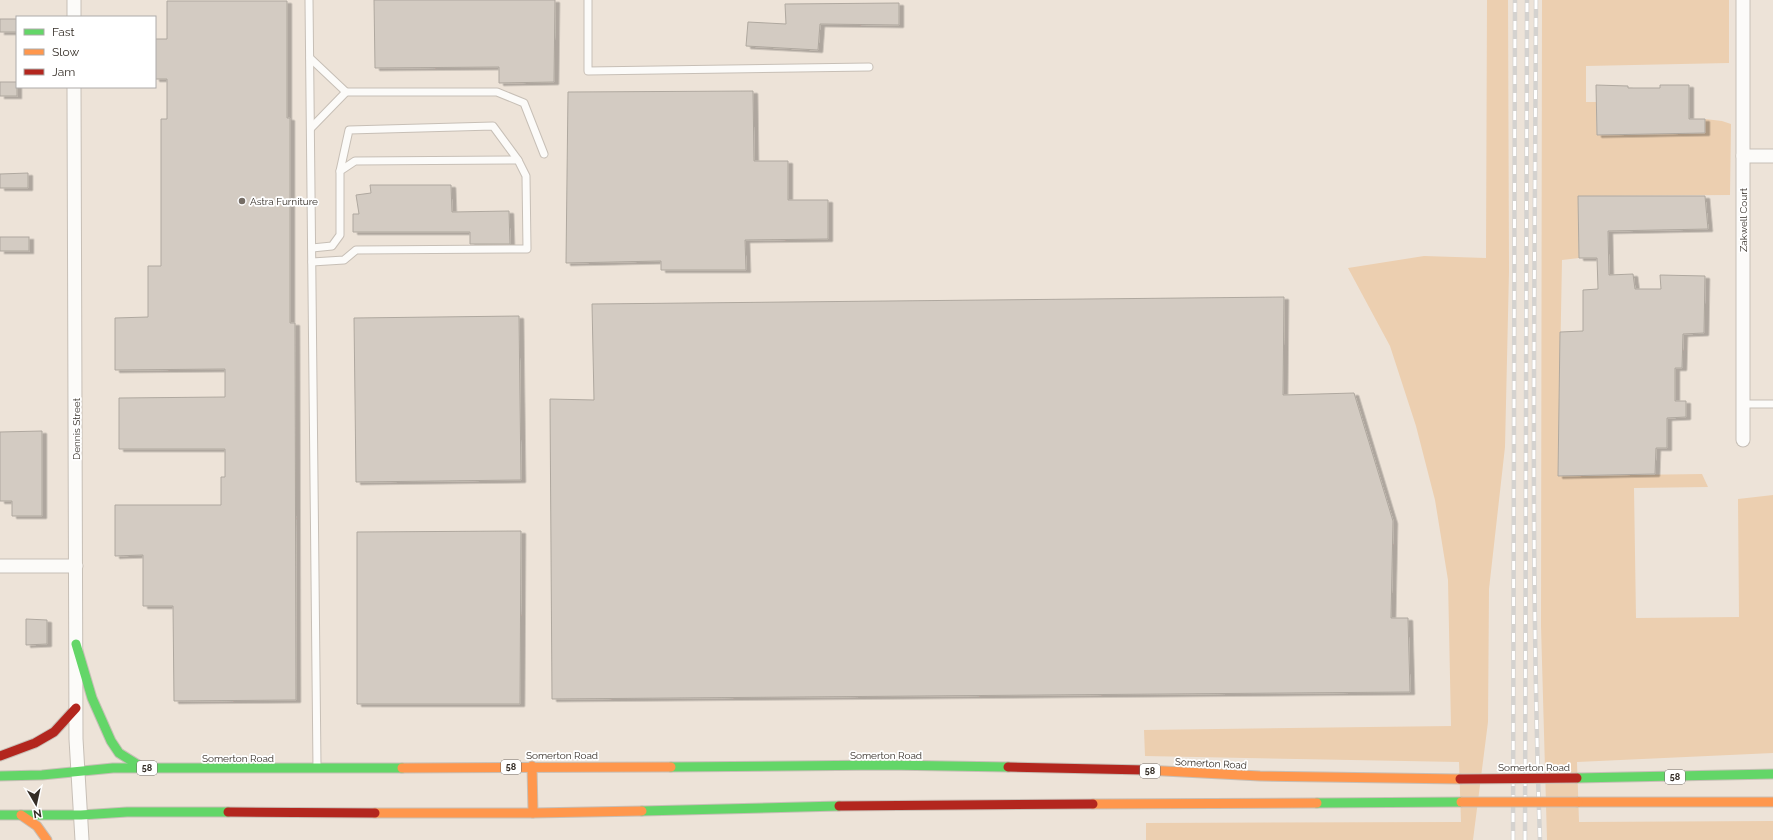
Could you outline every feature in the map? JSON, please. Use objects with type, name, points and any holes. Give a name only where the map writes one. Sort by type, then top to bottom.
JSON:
[{"type":"main road","points":[[76,644],[92,698],[110,741],[119,753],[143,768]]},
{"type":"main road","points":[[0,756],[35,742],[54,732],[76,708]]},
{"type":"main road","name":"Somerton Road","points":[[0,776],[42,775],[111,768],[317,769],[532,766],[886,765],[1140,770],[1276,777],[1577,778],[1773,774]]},
{"type":"main road","points":[[532,766],[533,813]]},
{"type":"main road","points":[[0,815],[81,815],[127,812],[533,813],[899,805],[1773,802]]},
{"type":"main road","points":[[21,815],[36,826],[47,840]]},
{"type":"street","points":[[74,0],[74,16]]},
{"type":"street","name":"Zakwell Court","points":[[1743,0],[1743,440]]},
{"type":"street","name":"Dennis Street","points":[[74,88],[76,708],[82,840]]},
{"type":"street","points":[[1743,156],[1773,156]]},
{"type":"street","points":[[0,566],[76,566]]},
{"type":"lane","points":[[309,0],[317,769]]},
{"type":"lane","points":[[588,0],[588,71],[869,67]]},
{"type":"lane","points":[[310,58],[346,92],[497,92],[524,103],[544,154]]},
{"type":"lane","points":[[311,128],[346,92]]},
{"type":"lane","points":[[312,248],[332,246],[340,235],[340,171],[349,130],[493,126],[518,160],[526,176],[527,249],[356,250],[344,260],[312,262]]},
{"type":"lane","points":[[340,171],[355,162],[518,160]]},
{"type":"lane","points":[[1743,404],[1773,404]]},
{"type":"shaded area","points":[[1487,0],[1508,0],[1509,271],[1505,447],[1489,589],[1488,722],[1473,840],[1146,840],[1146,823],[1461,822],[1459,762],[1145,756],[1144,730],[1451,726],[1448,580],[1435,500],[1416,426],[1390,346],[1348,268],[1424,256],[1486,258]]},
{"type":"shaded area","points":[[1542,0],[1729,0],[1729,63],[1586,66],[1586,102],[1596,102],[1597,135],[1705,133],[1705,119],[1722,121],[1731,124],[1730,195],[1578,196],[1579,258],[1562,260],[1558,476],[1702,474],[1708,487],[1634,488],[1636,618],[1739,617],[1738,499],[1773,495],[1773,753],[1577,762],[1579,822],[1773,821],[1773,840],[1547,840],[1541,626]]},
{"type":"building","points":[[374,0],[555,0],[554,82],[499,83],[499,67],[375,68]]},
{"type":"building","points":[[167,1],[287,1],[287,118],[290,118],[290,323],[295,323],[296,700],[174,701],[173,606],[143,606],[143,555],[115,556],[115,505],[221,505],[221,477],[225,477],[225,449],[119,449],[119,398],[225,397],[225,369],[115,370],[115,318],[148,317],[148,266],[161,266],[161,119],[167,119],[167,79],[156,79],[156,39],[167,39]]},
{"type":"building","points":[[899,3],[899,25],[820,24],[818,50],[746,46],[748,22],[786,24],[785,4]]},
{"type":"building","points":[[0,19],[16,19],[16,32],[0,32]]},
{"type":"building","points":[[0,82],[16,82],[17,96],[0,96]]},
{"type":"building","points":[[1596,85],[1628,86],[1628,88],[1660,88],[1660,85],[1689,85],[1689,119],[1705,119],[1705,133],[1597,135]]},
{"type":"building","points":[[753,91],[754,161],[788,161],[788,200],[828,200],[828,239],[745,240],[746,270],[661,270],[661,261],[566,263],[568,92]]},
{"type":"building","points":[[28,173],[28,188],[0,188],[0,174]]},
{"type":"building","points":[[370,185],[451,185],[452,212],[509,211],[510,244],[470,244],[470,232],[353,232],[353,214],[359,214],[356,195],[371,193]]},
{"type":"building","points":[[1578,196],[1705,196],[1708,229],[1608,231],[1609,275],[1633,274],[1635,289],[1661,289],[1660,275],[1705,276],[1704,333],[1683,334],[1682,368],[1675,368],[1675,401],[1686,401],[1686,417],[1667,418],[1667,448],[1656,448],[1655,474],[1558,476],[1560,332],[1583,331],[1583,290],[1598,289],[1597,258],[1579,258]]},
{"type":"building","points":[[0,237],[29,237],[29,251],[0,251]]},
{"type":"building","points":[[1284,297],[1283,395],[1354,393],[1393,521],[1391,618],[1408,618],[1410,692],[552,699],[550,399],[594,400],[592,304]]},
{"type":"building","points":[[519,316],[521,480],[356,482],[354,318]]},
{"type":"building","points":[[42,431],[42,516],[12,516],[12,501],[0,501],[0,432]]},
{"type":"building","points":[[521,531],[520,704],[357,704],[357,532]]},
{"type":"building","points":[[26,619],[47,620],[47,644],[26,645]]},
{"type":"railway","points":[[1513,840],[1515,0]]},
{"type":"railway","points":[[1525,840],[1527,0]]},
{"type":"railway","points":[[1536,0],[1534,525],[1540,840]]},
{"type":"traffic: fast","points":[[76,644],[92,698],[111,741],[119,753],[143,768]]},
{"type":"traffic: fast","points":[[671,767],[886,765],[1008,767]]},
{"type":"traffic: fast","points":[[0,776],[42,775],[113,768],[402,768]]},
{"type":"traffic: fast","points":[[1577,778],[1773,774]]},
{"type":"traffic: fast","points":[[1317,803],[1461,802]]},
{"type":"traffic: fast","points":[[642,811],[839,806]]},
{"type":"traffic: fast","points":[[0,815],[81,815],[127,812],[228,812]]},
{"type":"traffic: slow","points":[[532,766],[533,813]]},
{"type":"traffic: slow","points":[[402,768],[671,767]]},
{"type":"traffic: slow","points":[[1145,770],[1260,776],[1460,779]]},
{"type":"traffic: slow","points":[[1461,802],[1578,802]]},
{"type":"traffic: slow","points":[[1578,802],[1773,802]]},
{"type":"traffic: slow","points":[[1093,804],[1317,803]]},
{"type":"traffic: slow","points":[[375,813],[642,811]]},
{"type":"traffic: slow","points":[[21,815],[37,826],[47,840]]},
{"type":"traffic: jam","points":[[0,756],[35,743],[54,732],[76,708]]},
{"type":"traffic: jam","points":[[1008,767],[1145,770]]},
{"type":"traffic: jam","points":[[1460,779],[1577,778]]},
{"type":"traffic: jam","points":[[839,806],[1093,804]]},
{"type":"traffic: jam","points":[[228,812],[375,813]]},
{"type":"place","name":"Astra Furniture","points":[[242,201]]}]
